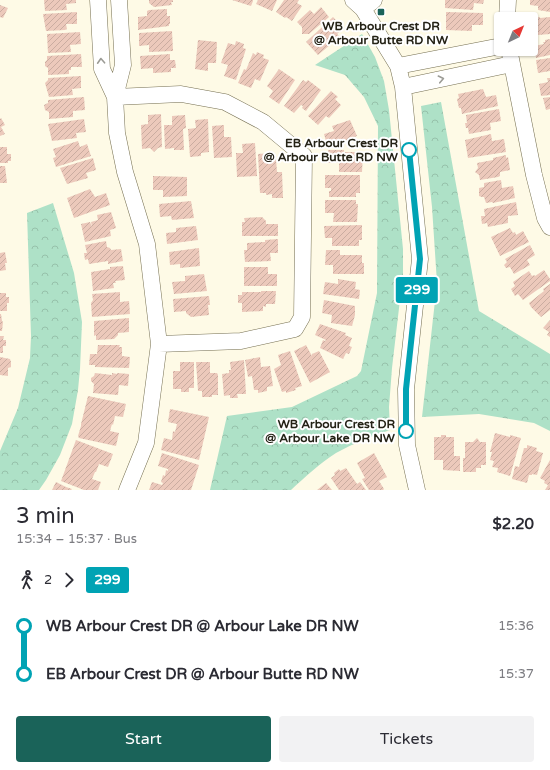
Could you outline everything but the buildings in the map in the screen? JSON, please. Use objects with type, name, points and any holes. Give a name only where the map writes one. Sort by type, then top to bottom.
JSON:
[{"type":"street","points":[[98,0],[102,69],[115,97]]},
{"type":"street","points":[[119,0],[123,65],[115,97],[117,133],[125,172],[147,244],[159,344],[146,443],[127,490]]},
{"type":"street","points":[[507,12],[508,0]]},
{"type":"street","points":[[363,3],[398,66],[403,87],[420,259],[406,389],[407,445],[417,490]]},
{"type":"street","points":[[398,66],[494,47]]},
{"type":"street","points":[[403,87],[511,56],[534,175],[545,218],[550,227]]},
{"type":"street","points":[[115,97],[181,94],[225,102],[263,122],[304,156],[302,317],[295,329],[241,341],[159,344]]},
{"type":"green space","points":[[362,34],[375,57],[384,81],[389,110],[403,249],[403,274],[389,407],[390,430],[363,440],[336,453],[307,475],[291,490],[210,490],[227,416],[292,407],[357,376],[361,371],[377,293],[378,126],[364,97],[345,75],[315,65]]},
{"type":"green space","points":[[441,102],[479,311],[550,354],[550,431],[534,423],[479,414],[422,417],[437,283],[432,207],[421,106]]},
{"type":"green space","points":[[53,203],[74,273],[82,322],[78,390],[72,424],[60,455],[39,490],[0,490],[0,451],[18,408],[30,358],[31,336],[27,213]]},
{"type":"bus line","name":"299","points":[[406,431],[406,389],[420,259],[409,150]]},
{"type":"place","name":"WB Arbour Crest DR @ Arbour Butte RD NW","points":[[381,12]]},
{"type":"place","name":"EB Arbour Crest DR @ Arbour Butte RD NW","points":[[409,150]]},
{"type":"place","name":"WB Arbour Crest DR @ Arbour Lake DR NW","points":[[406,431]]}]
